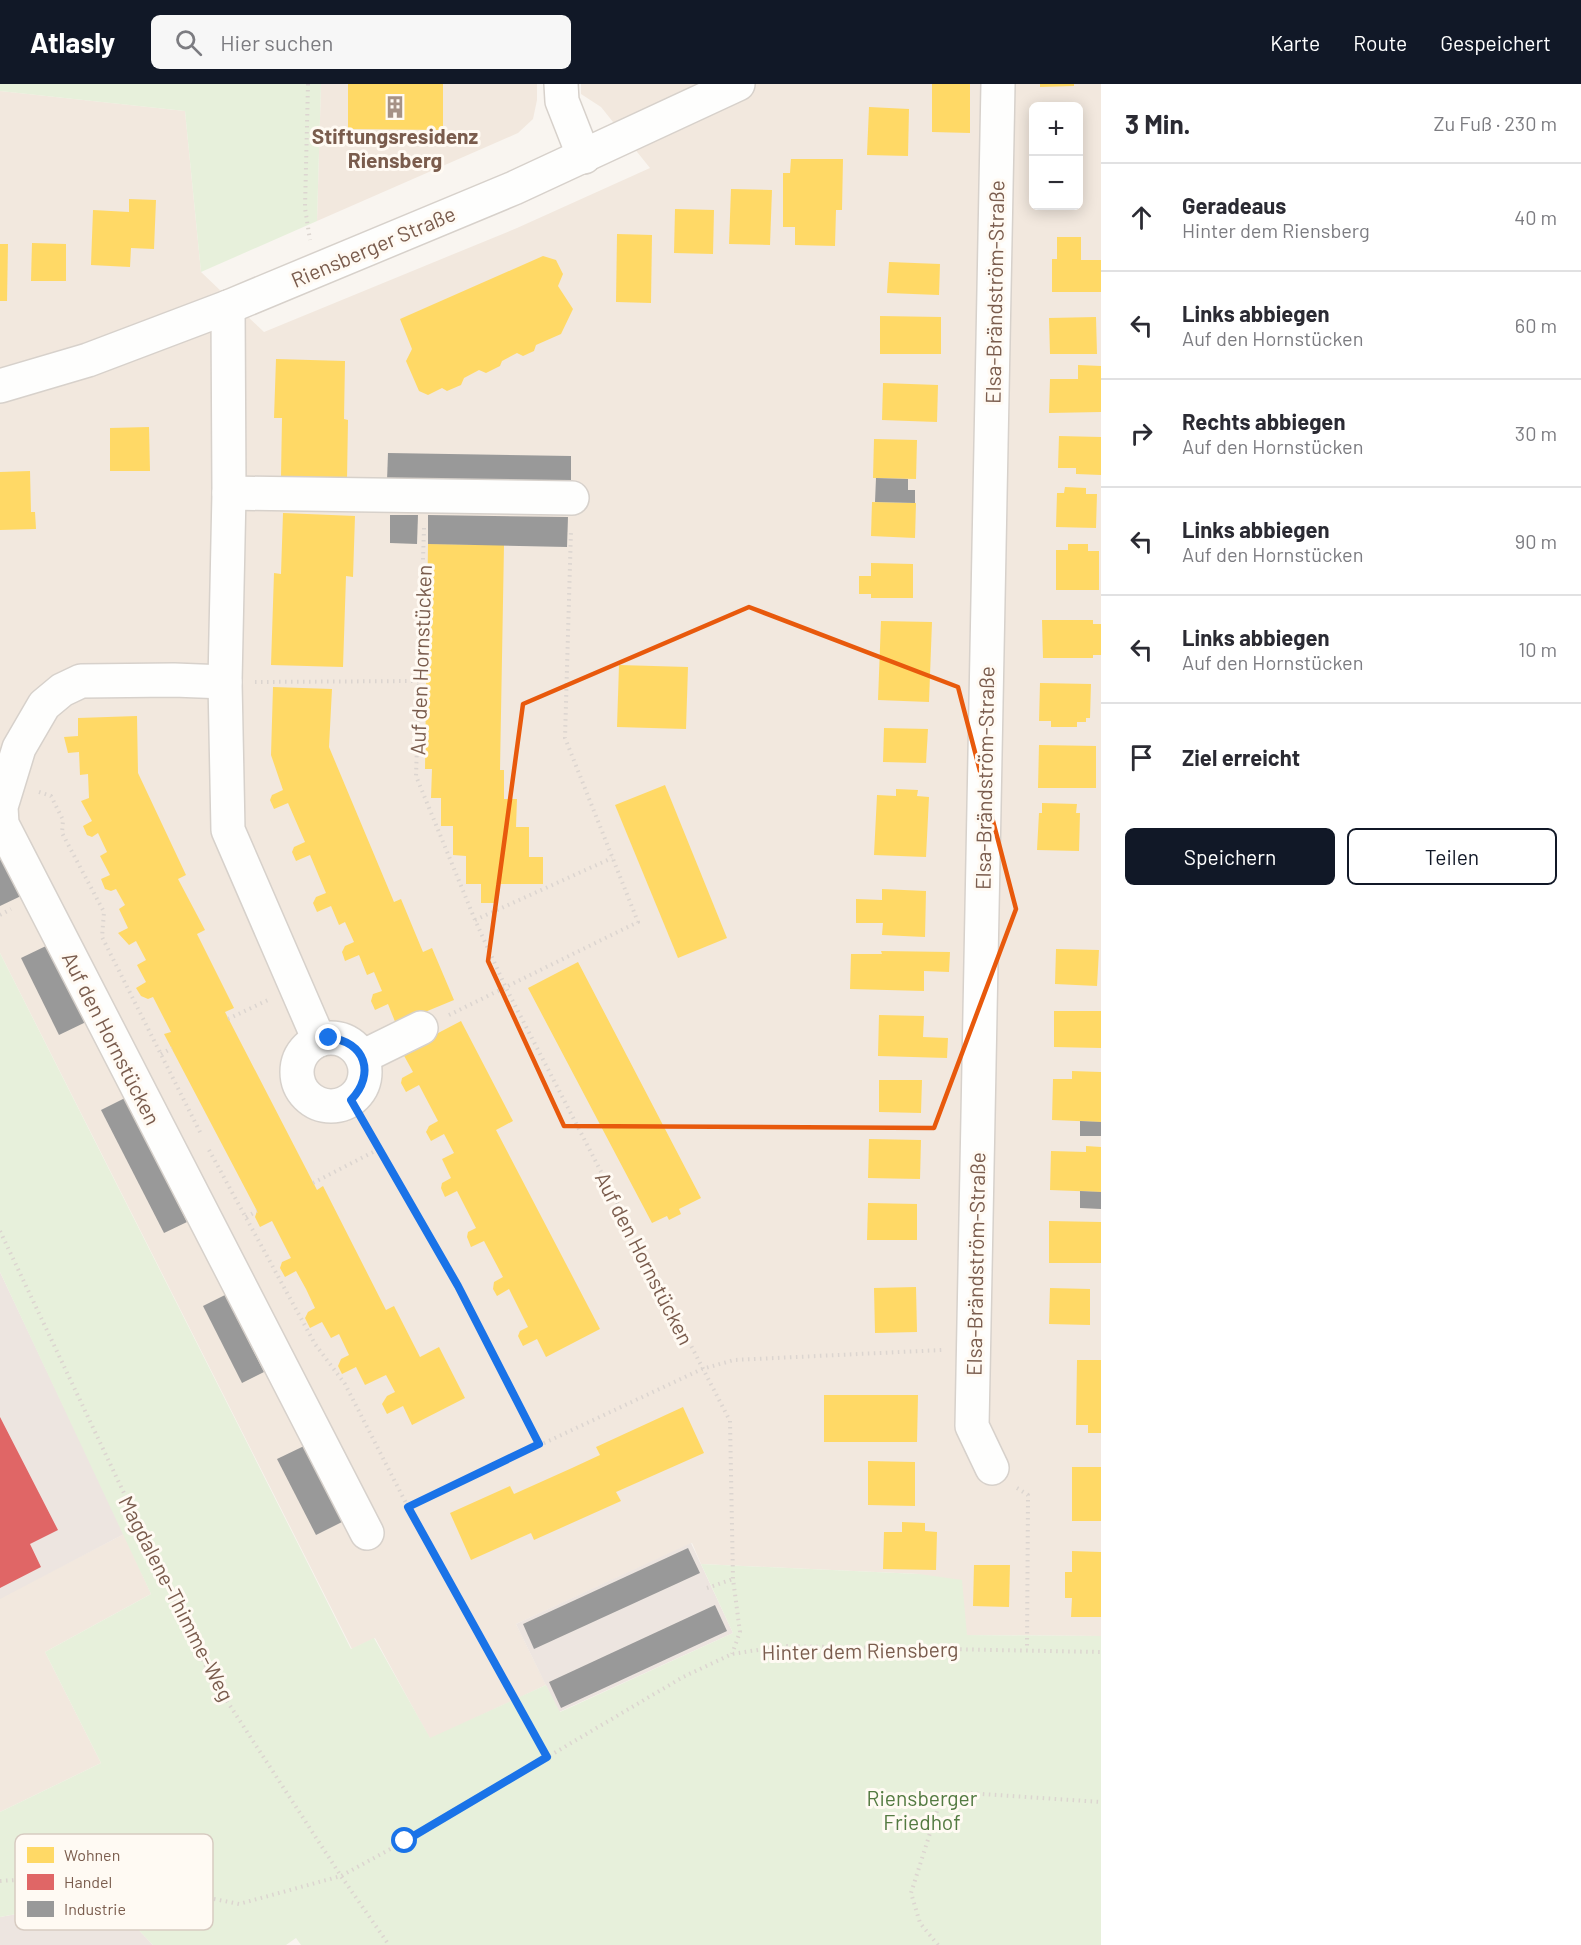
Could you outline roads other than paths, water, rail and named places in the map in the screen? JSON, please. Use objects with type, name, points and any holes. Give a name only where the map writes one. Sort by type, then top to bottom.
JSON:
[{"type":"street","points":[[561,84],[562,101],[584,157]]},
{"type":"street","name":"Riensberger Straße","points":[[0,386],[88,360],[228,307],[584,157],[738,84]]},
{"type":"street","name":"Elsa-Brändström-Straße","points":[[992,1468],[972,1426],[998,84]]},
{"type":"street","points":[[228,307],[229,493],[225,682],[228,830],[319,1040]]},
{"type":"street","points":[[229,493],[572,498]]},
{"type":"street","name":"Auf den Hornstücken","points":[[225,682],[81,681],[62,690],[44,705],[19,748],[3,798],[2,824],[367,1533]]},
{"type":"street","points":[[362,1057],[421,1028]]},
{"type":"street","points":[[329,1038],[348,1042],[362,1057],[364,1081],[351,1100],[340,1106],[329,1107],[308,1098],[300,1088],[297,1065],[301,1055],[319,1040],[329,1038]]},
{"type":"place","name":"Stiftungsresidenz Riensberg","points":[[395,107]]},
{"type":"park label","name":"Riensberger Friedhof","points":[[922,1809]]}]
